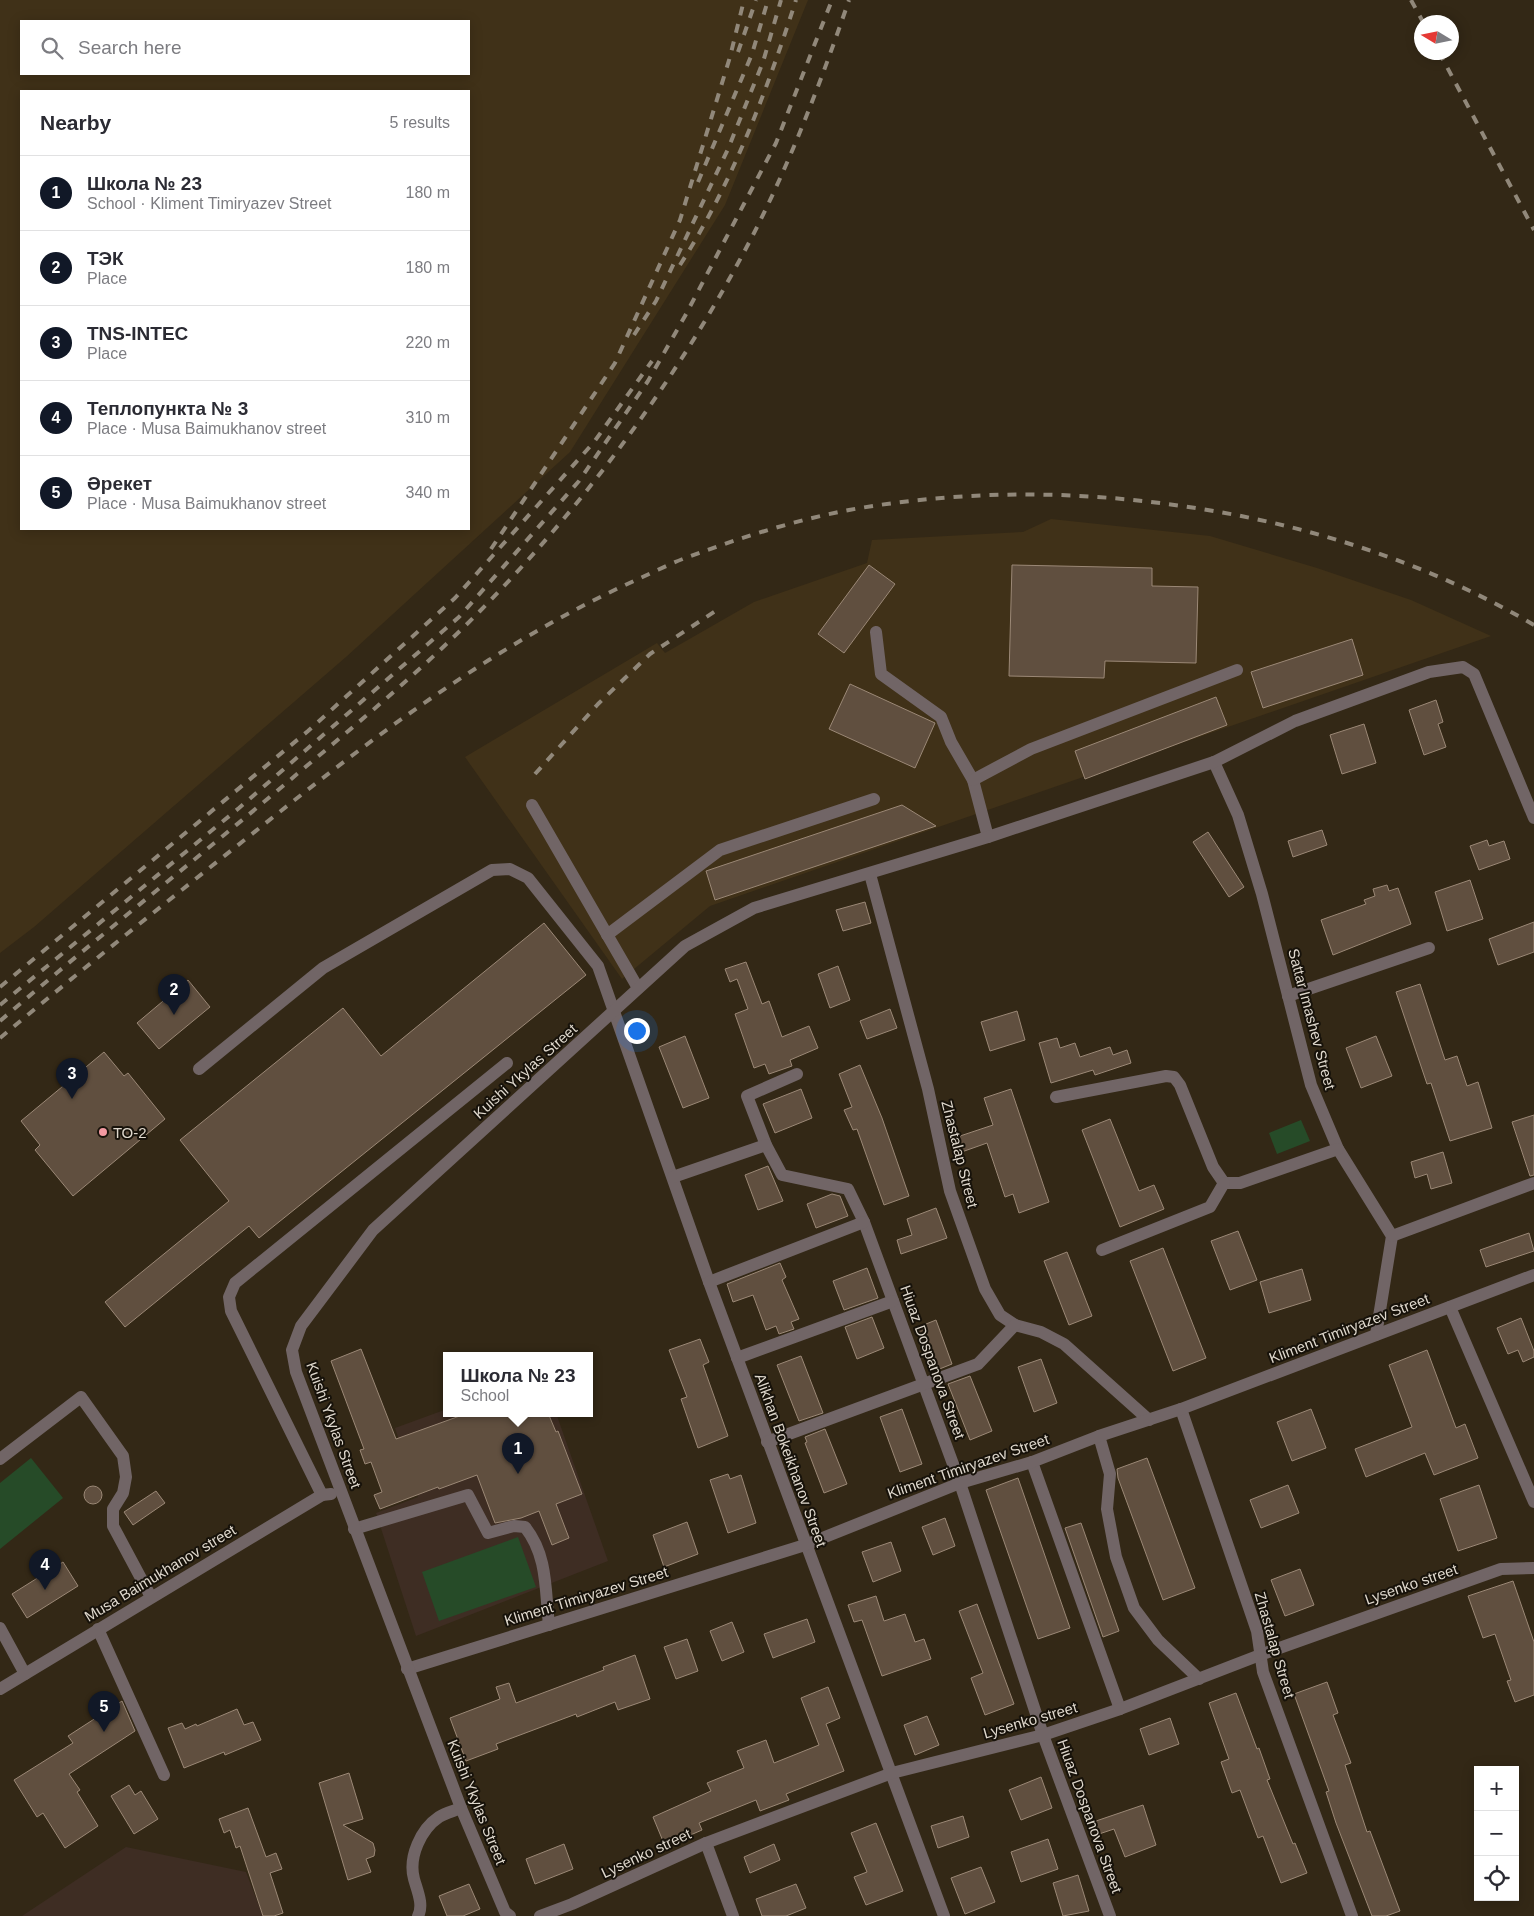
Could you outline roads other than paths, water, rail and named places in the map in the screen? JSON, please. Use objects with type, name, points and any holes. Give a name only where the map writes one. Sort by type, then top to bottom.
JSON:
[{"type":"street","points":[[876,632],[881,674],[941,717],[951,742],[972,780],[988,837]]},
{"type":"street","name":"Kuishi Ykylas Street","points":[[510,1916],[506,1912],[461,1808],[354,1530],[296,1372],[292,1350],[301,1326],[373,1230],[685,946],[754,908],[988,837],[1214,762],[1296,720],[1429,672],[1464,667],[1474,674],[1534,818]]},
{"type":"street","points":[[972,780],[1030,749],[1237,670]]},
{"type":"street","name":"Sattar Imashev Street","points":[[1214,762],[1238,816],[1262,894],[1311,1085],[1338,1150],[1392,1236]]},
{"type":"street","points":[[607,935],[720,850],[874,799]]},
{"type":"street","points":[[532,805],[638,988]]},
{"type":"street","name":"Alikhan Bokeikhanov Street","points":[[199,1069],[323,968],[492,870],[510,869],[528,878],[598,966],[613,1013],[767,1442],[892,1772],[944,1916]]},
{"type":"street","name":"Zhastalap Street","points":[[870,874],[928,1089],[950,1191],[985,1290],[1000,1315],[1015,1325],[1041,1332],[1064,1344],[1149,1420]]},
{"type":"street","points":[[1288,996],[1429,948]]},
{"type":"street","points":[[322,1495],[231,1311],[229,1297],[235,1283],[506,1064]]},
{"type":"street","name":"Hiuaz Dospanova Street","points":[[797,1074],[747,1096],[766,1145],[782,1175],[848,1189],[864,1222],[960,1483],[1043,1735],[1110,1916]]},
{"type":"street","points":[[1056,1097],[1166,1076],[1174,1078],[1180,1084],[1213,1167],[1224,1183]]},
{"type":"street","points":[[672,1177],[766,1145]]},
{"type":"street","points":[[1224,1183],[1240,1183],[1338,1150]]},
{"type":"street","points":[[1102,1250],[1210,1207],[1224,1183]]},
{"type":"street","points":[[1376,1335],[1392,1236],[1534,1183]]},
{"type":"street","points":[[709,1282],[864,1222]]},
{"type":"street","name":"Kliment Timiryazev Street","points":[[407,1669],[805,1545],[960,1483],[1032,1462],[1099,1436],[1181,1409],[1534,1275]]},
{"type":"street","points":[[737,1358],[893,1302]]},
{"type":"street","points":[[1450,1307],[1534,1502]]},
{"type":"street","points":[[767,1442],[978,1364],[1015,1325]]},
{"type":"street","points":[[0,1459],[81,1397],[122,1456],[126,1477],[123,1493],[113,1509],[113,1526],[151,1597]]},
{"type":"street","name":"Zhastalap Street","points":[[1181,1409],[1257,1631],[1263,1672],[1352,1916]]},
{"type":"street","points":[[1099,1436],[1110,1474],[1107,1509],[1116,1557],[1134,1608],[1158,1640],[1199,1679]]},
{"type":"street","points":[[1032,1462],[1120,1709]]},
{"type":"street","name":"Musa Baimukhanov street","points":[[0,1689],[322,1495],[341,1493]]},
{"type":"street","points":[[354,1530],[468,1495],[488,1533],[514,1526],[525,1528],[531,1535],[543,1559],[549,1625]]},
{"type":"street","name":"Lysenko street","points":[[540,1916],[574,1910],[706,1843],[892,1772],[1043,1735],[1120,1709],[1260,1655],[1501,1570],[1534,1568]]},
{"type":"street","points":[[0,1628],[25,1674]]},
{"type":"street","points":[[98,1629],[164,1775]]},
{"type":"street","points":[[418,1916],[420,1902],[413,1876],[414,1854],[424,1833],[439,1817],[461,1808]]},
{"type":"street","points":[[706,1843],[733,1916]]},
{"type":"railway","points":[[491,549],[615,363],[680,220],[730,57],[744,0]]},
{"type":"railway","points":[[738,52],[756,0]]},
{"type":"railway","points":[[698,182],[752,54],[768,0]]},
{"type":"railway","points":[[634,335],[656,301],[728,149],[763,62],[781,0]]},
{"type":"railway","points":[[680,265],[716,202],[747,136],[773,69],[796,0]]},
{"type":"railway","points":[[0,1005],[239,808],[459,617],[579,481],[648,381],[685,316],[776,143],[832,0]]},
{"type":"railway","points":[[0,1021],[394,692],[480,611],[559,525],[596,479],[665,384],[697,335],[726,284],[768,205],[794,147],[849,0]]},
{"type":"railway","points":[[1411,0],[1419,15]]},
{"type":"railway","points":[[1443,60],[1534,230]]},
{"type":"railway","points":[[0,987],[308,731],[455,598],[594,442],[652,361]]},
{"type":"railway","points":[[0,1038],[130,931],[306,791],[441,691],[536,632],[585,605],[664,567],[730,542],[789,524],[849,510],[928,499],[968,496],[1088,496],[1167,504],[1215,511],[1262,521],[1310,532],[1357,546],[1403,562],[1448,581],[1534,625]]},
{"type":"railway","points":[[535,774],[598,704],[650,654],[717,610]]},
{"type":"place","name":"ТЭК","points":[[174,1015]]},
{"type":"place","name":"TNS-INTEC","points":[[72,1099]]},
{"type":"place","name":"ТО-2","points":[[103,1132]]},
{"type":"place","name":"Школа № 23","points":[[518,1474]]},
{"type":"place","name":"Теплопункта № 3","points":[[45,1590]]},
{"type":"place","name":"Әрекет","points":[[104,1732]]}]
